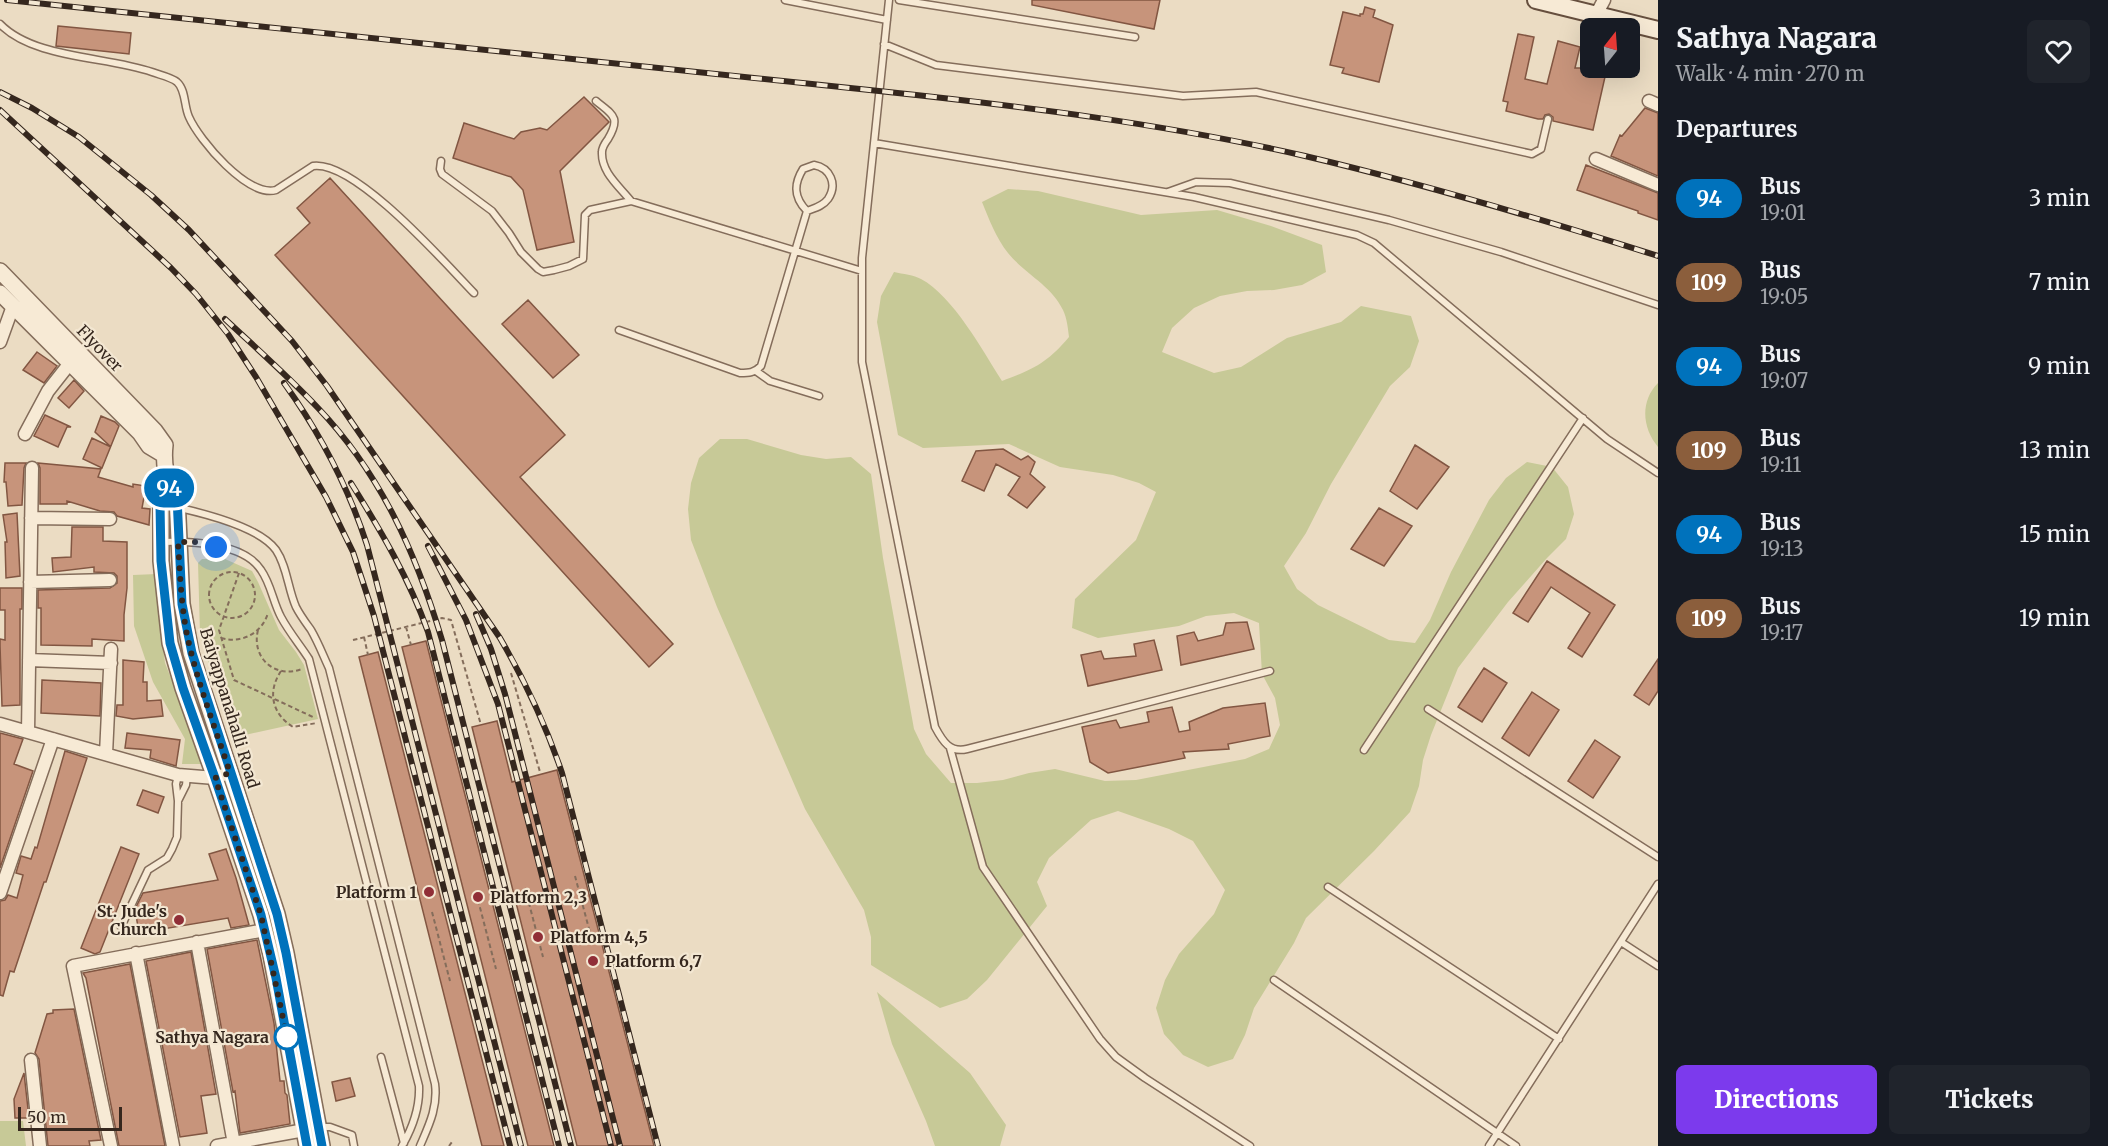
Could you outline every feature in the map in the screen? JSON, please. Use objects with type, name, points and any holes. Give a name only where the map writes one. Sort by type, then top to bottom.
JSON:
[{"type":"main road","points":[[1536,0],[1600,8],[1658,30]]},
{"type":"street","points":[[1596,159],[1658,185]]},
{"type":"street","name":"Flyover","points":[[0,272],[160,438],[165,446],[164,455],[169,487]]},
{"type":"street","points":[[0,293],[140,434],[149,446],[164,455]]},
{"type":"street","points":[[0,342],[13,306]]},
{"type":"street","points":[[25,434],[48,391],[70,363]]},
{"type":"street","points":[[28,732],[32,468]]},
{"type":"street","name":"Baiyappanahalli Road","points":[[307,1146],[312,1129],[277,914],[223,775],[183,688],[170,643],[161,561],[160,504],[161,496],[169,487],[177,497],[182,604],[192,653],[223,775],[265,930],[312,1129],[322,1146]]},
{"type":"street","points":[[31,518],[110,519]]},
{"type":"street","points":[[30,582],[110,580]]},
{"type":"street","points":[[106,754],[111,649]]},
{"type":"street","points":[[29,660],[111,663]]},
{"type":"street","points":[[0,724],[183,775],[223,775]]},
{"type":"street","points":[[0,893],[53,739]]},
{"type":"street","points":[[111,1146],[73,966],[265,930]]},
{"type":"street","points":[[196,942],[234,1144]]},
{"type":"street","points":[[136,954],[173,1146]]},
{"type":"street","points":[[31,1060],[40,1146]]},
{"type":"street","points":[[219,1146],[267,1142],[312,1129]]},
{"type":"lane","points":[[785,0],[814,3],[887,20]]},
{"type":"lane","points":[[889,0],[862,271],[862,362],[935,727],[942,740],[950,748],[958,751],[1270,671]]},
{"type":"lane","points":[[900,0],[1135,37]]},
{"type":"lane","points":[[0,24],[18,37],[43,48],[116,62],[176,81],[181,87],[191,122],[210,149],[226,165],[258,189],[270,192],[276,190],[313,165],[334,168],[381,202],[421,238],[474,293]]},
{"type":"lane","points":[[884,44],[936,65],[1183,96],[1256,92],[1532,154],[1540,149],[1548,119]]},
{"type":"lane","points":[[596,100],[614,116],[615,120],[614,129],[602,149],[603,160],[612,179],[631,201]]},
{"type":"lane","points":[[874,143],[1194,197],[1357,236],[1374,243],[1607,439],[1658,473]]},
{"type":"lane","points":[[441,161],[442,174],[492,211],[526,259],[543,272],[569,266],[583,259],[585,215],[590,210],[631,201],[862,271]]},
{"type":"lane","points":[[814,165],[822,166],[831,176],[831,192],[821,206],[807,211],[798,201],[795,193],[796,184],[803,169],[814,165]]},
{"type":"lane","points":[[1167,192],[1196,182],[1216,181],[1242,185],[1389,220],[1490,249],[1658,305]]},
{"type":"lane","points":[[619,330],[740,373],[756,371],[761,366],[807,211]]},
{"type":"lane","points":[[756,371],[770,381],[819,396]]},
{"type":"lane","points":[[1364,750],[1582,418]]},
{"type":"lane","points":[[160,504],[188,509],[246,529],[260,535],[276,550],[296,608],[329,668],[435,1084],[436,1104],[420,1146]]},
{"type":"lane","points":[[161,542],[196,542],[236,551],[255,562],[267,580],[279,615],[310,663],[419,1086],[419,1100],[411,1128],[403,1145]]},
{"type":"lane","points":[[1428,709],[1658,857]]},
{"type":"lane","points":[[950,748],[983,867],[1100,1039],[1116,1057],[1145,1078],[1250,1146]]},
{"type":"lane","points":[[121,927],[148,870],[167,858],[177,837],[178,801],[186,785],[183,775]]},
{"type":"lane","points":[[354,830],[369,826]]},
{"type":"lane","points":[[1489,1146],[1658,884]]},
{"type":"lane","points":[[1328,887],[1558,1039]]},
{"type":"lane","points":[[382,940],[398,937]]},
{"type":"lane","points":[[1621,942],[1658,966]]},
{"type":"lane","points":[[1274,980],[1516,1146]]},
{"type":"lane","points":[[410,1049],[425,1044]]},
{"type":"lane","points":[[381,1057],[403,1145]]},
{"type":"lane","points":[[312,1129],[330,1127],[352,1135],[354,1146]]},
{"type":"path","points":[[239,573],[219,630],[234,680],[272,698],[322,722],[293,727],[277,712],[272,698],[275,682],[282,671]]},
{"type":"path","points":[[239,573],[250,581],[255,600],[243,615],[237,618],[224,616],[213,608],[209,596],[210,589],[221,575],[239,573]]},
{"type":"path","points":[[221,638],[239,640],[249,636],[264,624],[268,612]]},
{"type":"path","points":[[353,640],[442,618],[451,620],[481,725]]},
{"type":"path","points":[[406,627],[411,645]]},
{"type":"path","points":[[258,630],[256,644],[259,654],[269,666],[282,671],[296,671],[310,663]]},
{"type":"path","points":[[364,637],[368,655]]},
{"type":"path","points":[[511,674],[540,772]]},
{"type":"path","points":[[575,876],[593,944]]},
{"type":"path","points":[[525,888],[543,957]]},
{"type":"path","points":[[478,900],[496,969]]},
{"type":"path","points":[[432,912],[450,981]]},
{"type":"path","points":[[449,1146],[452,1142]]},
{"type":"green space","points":[[1008,189],[1038,191],[1141,215],[1217,210],[1271,226],[1322,245],[1326,272],[1302,285],[1220,296],[1194,308],[1172,328],[1162,352],[1214,373],[1241,367],[1287,338],[1341,322],[1361,306],[1411,316],[1419,341],[1410,367],[1390,386],[1331,484],[1306,533],[1284,566],[1297,589],[1318,605],[1389,640],[1415,643],[1430,620],[1451,572],[1489,500],[1506,478],[1527,462],[1552,467],[1568,487],[1574,514],[1566,539],[1508,602],[1458,668],[1431,735],[1423,760],[1419,786],[1410,812],[1306,918],[1294,943],[1254,1008],[1245,1035],[1233,1059],[1208,1067],[1183,1055],[1164,1034],[1156,1008],[1165,980],[1179,954],[1214,914],[1225,890],[1193,841],[1169,829],[1118,811],[1091,820],[1049,858],[1037,882],[1047,906],[987,980],[967,999],[940,1008],[871,965],[871,937],[864,910],[805,809],[717,607],[691,540],[688,509],[691,483],[699,458],[720,439],[747,439],[801,455],[826,459],[851,457],[871,474],[883,558],[914,729],[926,754],[951,783],[1003,780],[1055,769],[1105,781],[1136,780],[1245,759],[1269,749],[1280,725],[1275,698],[1262,674],[1259,623],[1234,613],[1206,616],[1179,626],[1098,638],[1072,628],[1075,599],[1136,540],[1156,492],[1139,483],[1113,475],[1060,467],[1009,444],[923,448],[898,435],[877,322],[881,296],[894,272],[921,279],[944,298],[966,325],[1002,381],[1039,364],[1054,353],[1069,337],[1065,316],[1058,301],[1008,253],[987,215],[982,202]]},
{"type":"green space","points":[[1658,383],[1658,447],[1649,432],[1645,415],[1648,398]]},
{"type":"green space","points":[[202,559],[225,559],[252,571],[279,630],[304,665],[318,719],[236,737],[200,634],[198,563]]},
{"type":"green space","points":[[157,574],[165,663],[205,764],[182,764],[185,739],[153,682],[134,626],[133,575]]},
{"type":"green space","points":[[877,992],[970,1073],[1006,1125],[1000,1146],[935,1146],[892,1044]]},
{"type":"green space","points":[[0,1121],[23,1121],[26,1146],[0,1146]]},
{"type":"building","points":[[1032,0],[1160,0],[1154,29],[1032,5]]},
{"type":"building","points":[[1365,7],[1375,10],[1373,17],[1393,25],[1379,82],[1342,73],[1344,68],[1330,65],[1343,12],[1360,16]]},
{"type":"building","points":[[58,26],[131,33],[129,54],[56,46]]},
{"type":"building","points":[[1518,34],[1534,37],[1525,79],[1547,84],[1558,41],[1580,47],[1575,68],[1580,68],[1580,78],[1605,78],[1593,130],[1553,121],[1553,117],[1549,114],[1543,119],[1538,119],[1506,111],[1508,102],[1503,101]]},
{"type":"building","points":[[584,97],[609,122],[560,171],[574,242],[537,250],[523,190],[511,177],[453,158],[464,123],[514,139],[521,132],[540,128],[547,130]]},
{"type":"building","points":[[1645,108],[1658,113],[1658,176],[1611,156],[1620,135],[1622,136]]},
{"type":"building","points":[[1586,165],[1658,193],[1658,220],[1577,190]]},
{"type":"building","points":[[330,178],[565,435],[520,477],[673,644],[649,667],[275,255],[310,223],[297,208]]},
{"type":"building","points":[[528,300],[579,355],[553,378],[502,324]]},
{"type":"building","points":[[37,352],[57,366],[44,383],[23,370]]},
{"type":"building","points":[[74,380],[84,391],[69,408],[58,398]]},
{"type":"building","points":[[45,415],[71,427],[67,427],[58,447],[34,436]]},
{"type":"building","points":[[101,416],[119,426],[111,447],[95,432]]},
{"type":"building","points":[[92,438],[111,447],[102,468],[83,459]]},
{"type":"building","points":[[1415,445],[1449,467],[1417,509],[1390,491]]},
{"type":"building","points":[[1003,449],[1021,460],[1028,456],[1035,462],[1030,474],[1045,487],[1027,508],[1008,495],[1020,477],[996,464],[984,491],[962,481],[976,451]]},
{"type":"building","points":[[5,463],[26,463],[22,505],[8,506],[6,482],[4,482]]},
{"type":"building","points":[[38,463],[101,469],[98,477],[133,487],[133,484],[146,486],[142,508],[150,509],[149,525],[117,516],[114,512],[100,511],[67,501],[67,504],[40,504]]},
{"type":"building","points":[[1379,508],[1412,526],[1384,566],[1351,549]]},
{"type":"building","points":[[17,513],[20,576],[6,578],[5,542],[7,542],[3,515]]},
{"type":"building","points":[[72,527],[103,527],[103,541],[127,542],[124,641],[92,639],[92,646],[41,645],[41,608],[38,608],[38,590],[110,588],[117,583],[117,576],[114,573],[94,572],[94,567],[53,572],[52,558],[71,557]]},
{"type":"building","points":[[1547,561],[1615,605],[1582,657],[1568,648],[1590,613],[1551,587],[1528,622],[1513,613]]},
{"type":"building","points":[[0,588],[22,588],[20,705],[2,706],[0,639],[5,640],[5,610],[0,610]]},
{"type":"building","points":[[1247,622],[1254,649],[1181,665],[1177,636],[1194,632],[1198,641],[1223,635],[1226,623]]},
{"type":"building","points":[[1154,640],[1162,670],[1088,686],[1081,655],[1101,651],[1104,659],[1136,656],[1134,644]]},
{"type":"building","name":"Platform 2,3","points":[[426,641],[554,1146],[528,1146],[402,647]]},
{"type":"building","name":"Platform 1","points":[[378,652],[504,1146],[482,1146],[359,657]]},
{"type":"building","points":[[1658,659],[1658,691],[1649,705],[1634,695]]},
{"type":"building","points":[[123,660],[144,662],[143,682],[147,682],[147,701],[161,700],[163,716],[133,719],[116,716],[117,705],[123,705]]},
{"type":"building","points":[[1484,668],[1507,683],[1482,722],[1458,707]]},
{"type":"building","points":[[42,680],[101,683],[100,716],[41,713]]},
{"type":"building","points":[[1532,692],[1559,710],[1529,756],[1502,738]]},
{"type":"building","points":[[1265,703],[1270,736],[1228,744],[1229,749],[1183,752],[1185,758],[1108,773],[1090,762],[1082,727],[1116,720],[1120,728],[1149,722],[1147,712],[1172,707],[1179,732],[1190,730],[1189,722],[1223,708]]},
{"type":"building","points":[[497,721],[512,782],[557,770],[654,1146],[577,1146],[472,727]]},
{"type":"building","points":[[0,733],[23,739],[14,764],[33,771],[0,868]]},
{"type":"building","points":[[127,733],[180,740],[176,766],[150,758],[151,750],[125,748]]},
{"type":"building","points":[[1595,740],[1620,757],[1593,798],[1568,781]]},
{"type":"building","points":[[65,751],[87,758],[46,882],[44,882],[14,972],[10,971],[3,996],[0,995],[0,901],[5,900],[8,895],[17,898],[23,875],[16,873],[21,856],[31,859],[35,847],[37,848]]},
{"type":"building","points":[[143,790],[164,797],[158,813],[137,805]]},
{"type":"building","points":[[121,847],[139,854],[100,952],[95,954],[81,948]]},
{"type":"building","name":"St. Jude's Church","points":[[226,849],[249,925],[231,928],[228,918],[139,933],[135,909],[143,893],[218,880],[209,854]]},
{"type":"building","points":[[257,940],[274,1023],[280,1081],[284,1081],[290,1124],[240,1133],[235,1091],[233,1092],[207,949]]},
{"type":"building","points":[[191,952],[216,1094],[201,1096],[207,1133],[180,1137],[146,961]]},
{"type":"building","points":[[130,964],[165,1146],[119,1146],[86,978],[83,973]]},
{"type":"building","points":[[74,1009],[101,1140],[89,1141],[90,1146],[48,1146],[39,1059],[35,1053],[47,1014],[53,1013],[53,1010]]},
{"type":"building","points":[[24,1073],[29,1118],[15,1118],[14,1099]]},
{"type":"building","points":[[350,1078],[355,1096],[336,1101],[332,1082]]},
{"type":"railway","points":[[7,0],[932,97],[1147,125],[1305,156],[1394,178],[1658,256]]},
{"type":"railway","points":[[0,92],[32,108],[79,137],[151,195],[189,230],[292,341],[327,386],[500,638],[534,704],[562,773],[658,1146]]},
{"type":"railway","points":[[0,110],[171,268],[196,294],[228,334],[256,377],[326,497],[353,552],[374,616],[510,1146]]},
{"type":"railway","points":[[225,319],[296,385],[340,433],[378,487],[421,576],[442,640],[571,1146]]},
{"type":"railway","points":[[284,383],[332,461],[367,545],[521,1146]]},
{"type":"railway","points":[[351,483],[394,555],[428,632],[559,1146]]},
{"type":"railway","points":[[428,546],[466,620],[498,704],[611,1146]]},
{"type":"railway","points":[[476,614],[491,649],[505,694],[620,1146]]},
{"type":"bus line","name":"94","points":[[307,1146],[276,978],[261,915],[174,662],[170,643],[161,561],[160,504],[161,496],[169,487],[177,497],[182,604],[187,632],[198,675],[277,914],[322,1146]]},
{"type":"place","name":"Platform 1","points":[[429,892]]},
{"type":"place","name":"Platform 2,3","points":[[478,897]]},
{"type":"place","name":"St. Jude's Church","points":[[179,920]]},
{"type":"place","name":"Platform 4,5","points":[[538,937]]},
{"type":"place","name":"Platform 6,7","points":[[593,961]]},
{"type":"place","name":"Sathya Nagara","points":[[287,1037]]},
{"type":"route","points":[[216,547],[196,542],[178,542],[182,604],[198,675],[230,773],[215,778],[261,915],[287,1037]]}]
